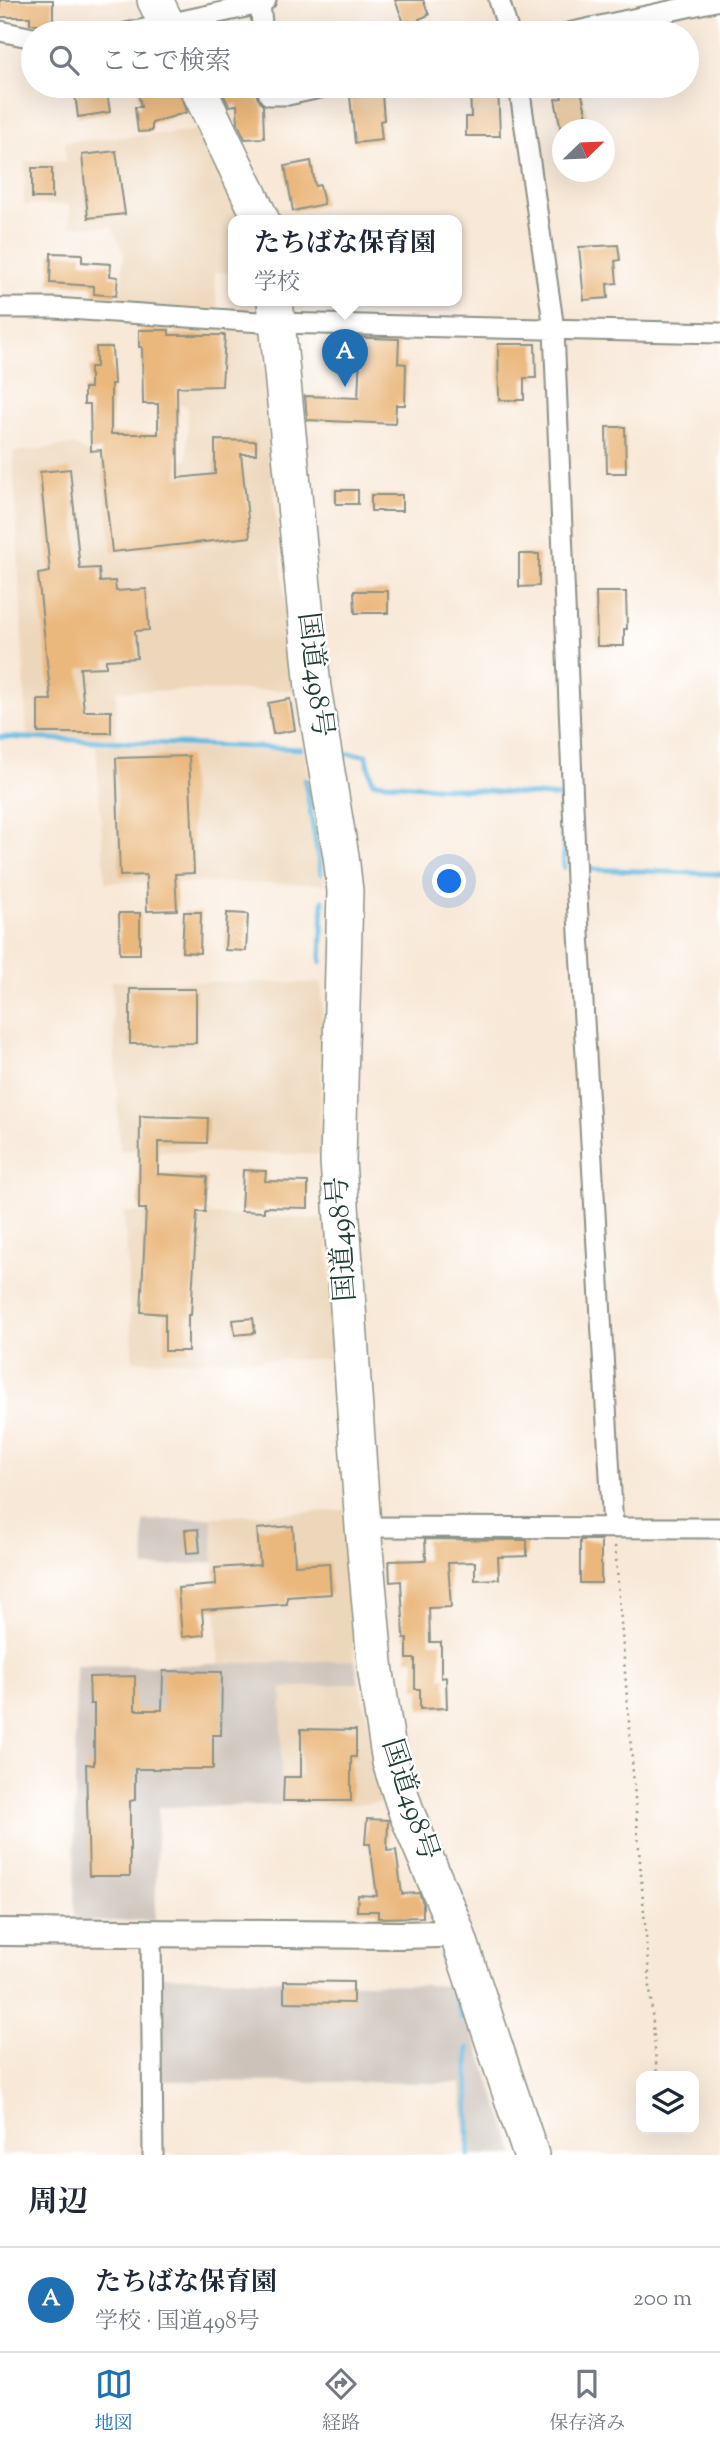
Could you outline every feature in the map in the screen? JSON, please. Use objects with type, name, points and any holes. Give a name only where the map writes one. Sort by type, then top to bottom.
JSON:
[{"type":"highway","points":[[203,98],[259,215]]},
{"type":"highway","name":"国道498号","points":[[276,312],[313,688],[345,891],[338,1161],[363,1527],[376,1673],[390,1762],[408,1814],[455,1927],[531,2155]]},
{"type":"street","points":[[499,0],[505,21]]},
{"type":"street","points":[[623,21],[720,0]]},
{"type":"street","points":[[165,20],[263,2],[263,21]]},
{"type":"street","points":[[0,31],[21,35]]},
{"type":"street","points":[[521,98],[554,329],[576,880],[613,1528]]},
{"type":"street","points":[[0,308],[276,312],[554,329],[720,333]]},
{"type":"street","points":[[363,1527],[720,1528]]},
{"type":"street","points":[[0,1932],[399,1935],[439,1934],[455,1927]]},
{"type":"street","points":[[151,1932],[153,2155]]},
{"type":"path","points":[[613,1528],[657,2071]]},
{"type":"shaded area","points":[[203,130],[243,215],[228,215],[228,273],[214,272],[218,311],[120,305],[124,255],[112,227],[70,226],[69,205],[24,205],[25,161],[66,162],[65,142]]},
{"type":"shaded area","points":[[174,321],[263,329],[270,459],[295,690],[116,691],[116,739],[27,737],[13,452],[74,445],[101,462],[187,460],[188,407],[178,404]]},
{"type":"shaded area","points":[[96,745],[305,753],[326,884],[105,882]]},
{"type":"shaded area","points":[[111,981],[322,983],[321,1155],[120,1150]]},
{"type":"shaded area","points":[[124,1212],[326,1219],[336,1359],[133,1361]]},
{"type":"shaded area","points":[[346,1510],[355,1660],[219,1664],[212,1517]]},
{"type":"shaded area","points":[[212,1517],[214,1562],[145,1568],[143,1521]]},
{"type":"shaded area","points":[[355,1660],[359,1683],[282,1688],[281,1805],[158,1807],[155,1920],[74,1922],[76,1665],[149,1666]]},
{"type":"shaded area","points":[[359,1683],[387,1802],[281,1805],[282,1687]]},
{"type":"shaded area","points":[[157,1976],[456,1986],[516,2155],[467,2155],[461,2083],[161,2081]]},
{"type":"building","points":[[0,0],[53,0],[53,21],[30,21],[30,17],[0,17]]},
{"type":"building","points":[[395,0],[423,0],[429,15],[420,21],[403,21]]},
{"type":"building","points":[[76,98],[108,98],[110,112],[78,117]]},
{"type":"building","points":[[139,98],[182,98],[187,112],[152,123],[152,131],[138,132],[135,107],[141,107]]},
{"type":"building","points":[[225,98],[258,98],[263,106],[264,138],[245,139],[238,124],[237,105],[229,106]]},
{"type":"building","points":[[350,98],[382,98],[384,120],[380,121],[382,140],[355,143]]},
{"type":"building","points":[[470,98],[498,98],[500,136],[466,136],[466,117],[471,117]]},
{"type":"building","points":[[583,98],[588,119],[559,119],[555,99]]},
{"type":"building","points":[[116,151],[125,214],[88,218],[82,155]]},
{"type":"building","points":[[311,161],[315,186],[320,185],[324,204],[293,211],[285,166]]},
{"type":"building","points":[[32,168],[52,168],[52,198],[32,198]]},
{"type":"building","points":[[618,245],[620,260],[615,261],[617,283],[607,284],[608,298],[584,300],[579,247]]},
{"type":"building","points":[[51,253],[82,254],[82,262],[111,264],[110,276],[118,277],[116,296],[94,294],[94,286],[50,283]]},
{"type":"building","points":[[139,330],[169,330],[169,335],[225,335],[222,386],[177,387],[178,478],[215,474],[215,440],[256,441],[256,454],[241,454],[250,537],[112,552],[101,450],[91,451],[90,404],[84,404],[84,388],[90,388],[90,367],[96,367],[96,347],[112,347],[114,384],[111,384],[111,434],[158,434],[158,404],[143,404]]},
{"type":"building","points":[[342,337],[399,339],[398,363],[406,364],[405,405],[396,405],[395,424],[307,420],[305,396],[358,398],[360,354],[341,353]]},
{"type":"building","points":[[498,344],[535,344],[536,378],[524,378],[524,400],[499,400]]},
{"type":"building","points":[[606,427],[625,427],[626,473],[607,473]]},
{"type":"building","points":[[70,469],[80,569],[99,568],[100,582],[115,581],[116,591],[146,589],[149,630],[135,631],[137,658],[106,660],[106,667],[80,668],[84,711],[111,711],[111,733],[38,733],[38,700],[51,700],[38,574],[50,572],[40,472]]},
{"type":"building","points":[[336,490],[358,490],[358,504],[336,504]]},
{"type":"building","points":[[371,495],[402,495],[402,511],[371,511]]},
{"type":"building","points":[[519,554],[539,554],[539,586],[519,587]]},
{"type":"building","points":[[354,591],[388,591],[388,613],[355,613]]},
{"type":"building","points":[[596,592],[626,592],[627,629],[624,629],[624,646],[597,646]]},
{"type":"building","points":[[290,699],[295,730],[273,734],[268,703]]},
{"type":"building","points":[[189,756],[194,873],[175,874],[177,910],[147,911],[146,875],[120,876],[116,758]]},
{"type":"building","points":[[184,912],[201,912],[200,953],[182,952]]},
{"type":"building","points":[[119,913],[140,913],[140,954],[120,954]]},
{"type":"building","points":[[227,913],[248,914],[246,951],[225,950]]},
{"type":"building","points":[[130,989],[196,989],[196,1043],[130,1044]]},
{"type":"building","points":[[140,1116],[208,1118],[207,1143],[158,1142],[158,1174],[207,1177],[205,1212],[197,1212],[191,1315],[188,1315],[188,1351],[165,1351],[165,1314],[141,1312],[146,1209],[139,1209]]},
{"type":"building","points":[[243,1170],[266,1171],[265,1181],[308,1182],[308,1208],[264,1207],[264,1212],[241,1211]]},
{"type":"building","points":[[253,1318],[255,1333],[235,1335],[233,1320]]},
{"type":"building","points":[[293,1526],[295,1565],[329,1563],[331,1594],[287,1597],[287,1604],[202,1610],[204,1635],[182,1637],[178,1588],[216,1585],[215,1568],[260,1565],[257,1529]]},
{"type":"building","points":[[198,1529],[200,1552],[187,1553],[185,1530]]},
{"type":"building","points":[[425,1539],[527,1540],[527,1556],[498,1557],[499,1579],[475,1580],[475,1562],[448,1563],[451,1607],[429,1608],[430,1642],[441,1642],[441,1678],[446,1677],[447,1708],[420,1709],[420,1689],[415,1689],[415,1659],[407,1659],[401,1581],[390,1582],[389,1561],[426,1560]]},
{"type":"building","points":[[580,1540],[601,1540],[601,1583],[580,1583]]},
{"type":"building","points":[[163,1671],[222,1672],[221,1735],[213,1735],[213,1769],[135,1769],[135,1800],[130,1801],[130,1876],[89,1876],[86,1764],[94,1765],[94,1704],[90,1704],[89,1677],[135,1676],[135,1710],[162,1710]]},
{"type":"building","points":[[301,1729],[356,1730],[356,1757],[351,1757],[351,1801],[283,1801],[284,1777],[301,1777]]},
{"type":"building","points":[[367,1819],[388,1820],[387,1851],[396,1850],[402,1894],[419,1893],[423,1903],[423,1917],[378,1918],[378,1911],[357,1911],[358,1895],[377,1896],[370,1844],[365,1844]]},
{"type":"building","points":[[284,1981],[353,1982],[353,2003],[284,2002]]},
{"type":"waterway","points":[[0,737],[301,749]]},
{"type":"waterway","points":[[338,753],[366,755],[373,782],[561,797],[564,868]]},
{"type":"waterway","points":[[305,780],[321,874]]},
{"type":"waterway","points":[[585,869],[720,874]]},
{"type":"waterway","points":[[321,962],[323,900]]},
{"type":"waterway","points":[[441,1955],[462,2019]]},
{"type":"waterway","points":[[468,2048],[469,2155]]},
{"type":"place","name":"たちばな保育園","points":[[345,387]]}]
